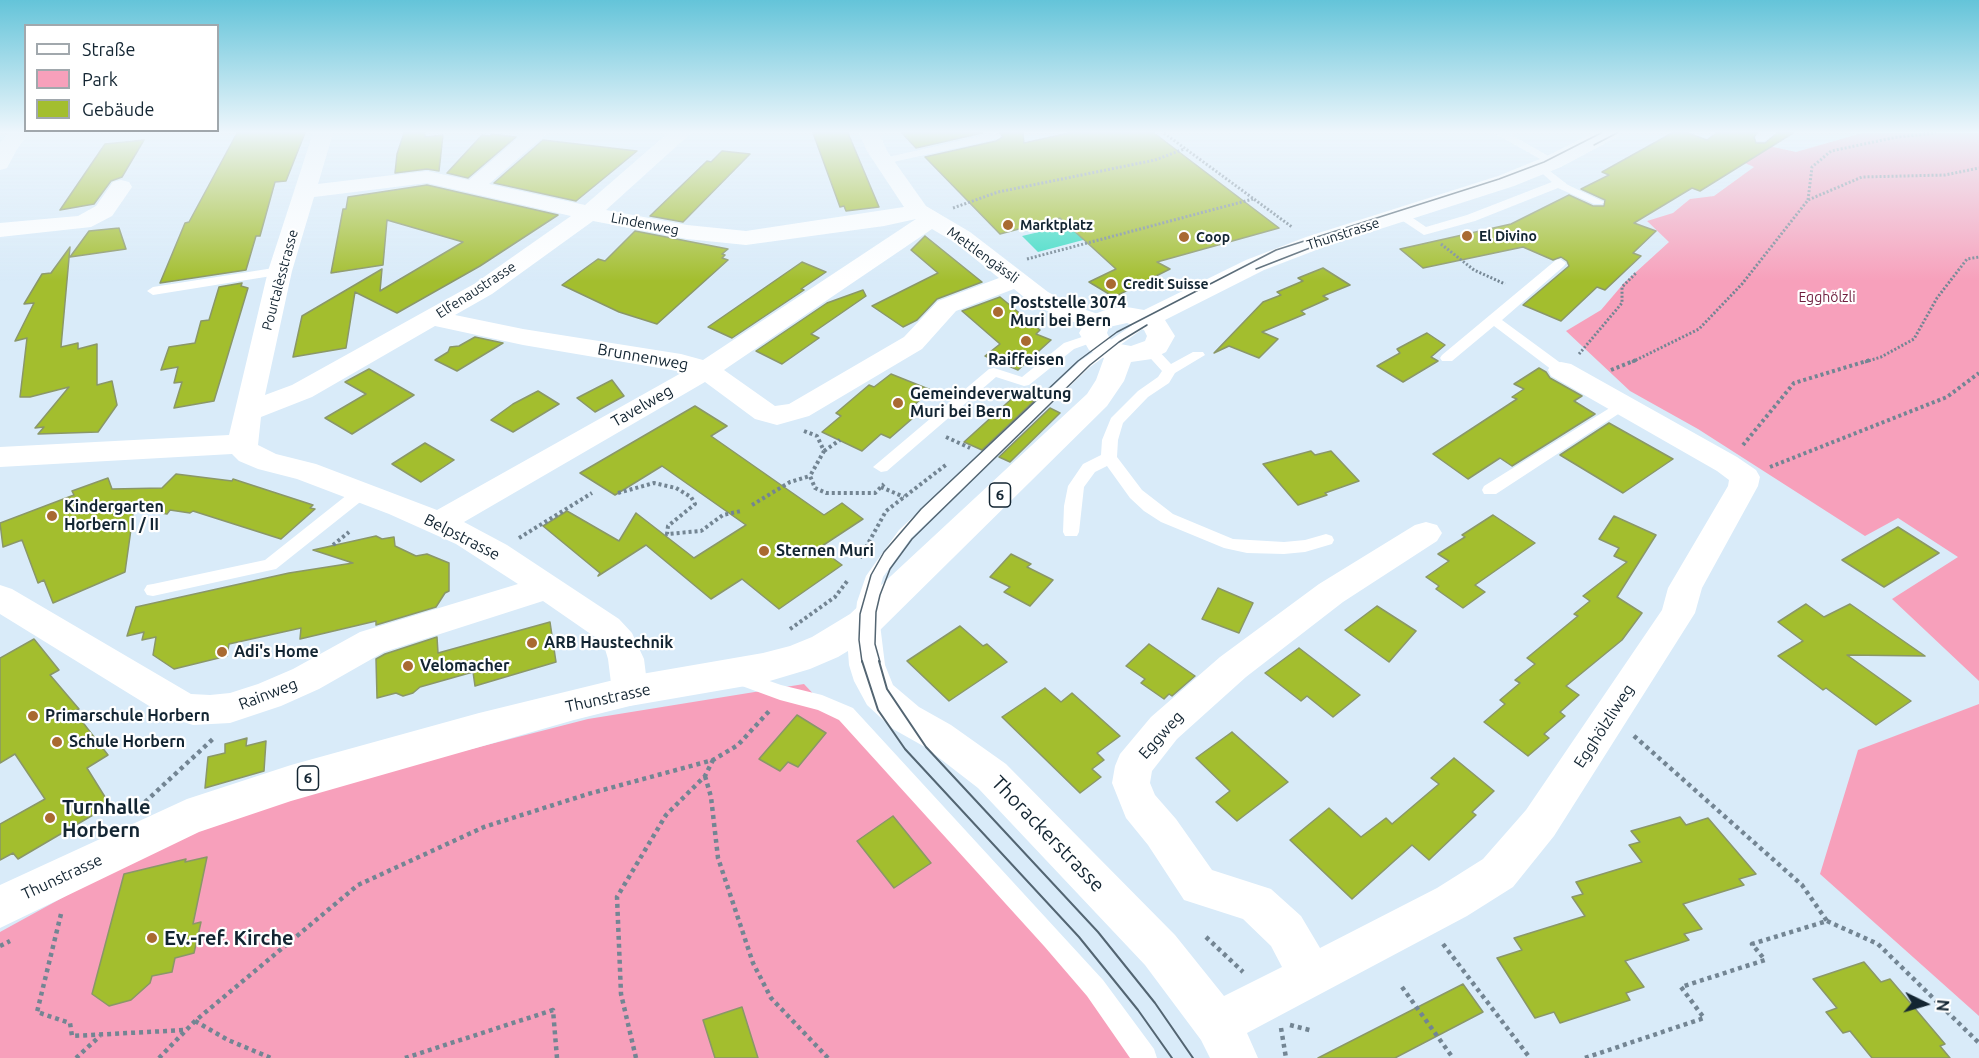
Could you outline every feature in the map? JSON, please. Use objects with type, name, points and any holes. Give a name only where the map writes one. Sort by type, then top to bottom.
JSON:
[{"type":"main road","name":"Thunstrasse","points":[[0,907],[187,818],[227,803],[479,729],[630,692],[731,674],[797,659],[835,642],[863,624],[1097,400],[1110,381],[1113,342],[1160,341],[1161,336],[1155,325],[1147,319],[1255,265],[1400,215],[1512,182]]},
{"type":"main road","points":[[1113,342],[1119,315],[1147,319]]},
{"type":"street","name":"Pourtalèsstrasse","points":[[245,428],[280,271],[307,182]]},
{"type":"street","name":"Lindenweg","points":[[304,192],[382,182]]},
{"type":"street","name":"Lindenweg","points":[[451,182],[687,232],[746,238],[924,215]]},
{"type":"street","points":[[472,187],[478,182]]},
{"type":"street","name":"Elfenaustrasse","points":[[245,428],[302,391],[483,289],[589,213],[624,182]]},
{"type":"street","name":"Mettlengässli","points":[[900,182],[924,215],[962,237],[1050,304],[1113,342]]},
{"type":"street","points":[[0,230],[82,222],[104,211],[121,187]]},
{"type":"street","name":"Tavelweg","points":[[438,523],[706,370],[924,215]]},
{"type":"street","name":"Brunnenweg","points":[[432,318],[523,337],[681,362],[706,370],[765,413],[777,416],[789,414],[875,367],[913,343],[947,306],[1009,274]]},
{"type":"street","points":[[1570,376],[1736,471]]},
{"type":"street","points":[[0,456],[245,428]]},
{"type":"street","name":"Belpstrasse","points":[[245,428],[249,454],[363,491],[438,523],[496,553],[549,587],[607,628],[620,643],[629,669],[630,692]]},
{"type":"street","name":"Egghölzliweg","points":[[1216,1024],[1470,892],[1498,873],[1540,823],[1678,613],[1685,588],[1743,486],[1736,471]]},
{"type":"street","name":"Eggweg","points":[[1311,975],[1286,931],[1256,903],[1199,886],[1162,832],[1140,806],[1131,783],[1134,766],[1164,728],[1233,667],[1331,593],[1426,533]]},
{"type":"street","name":"Rainweg","points":[[0,598],[180,706],[193,710],[210,710],[254,701],[306,679],[372,642],[549,587]]},
{"type":"street","name":"Thorackerstrasse","points":[[863,624],[867,665],[880,695],[906,718],[938,736],[992,776],[1160,950],[1216,1024],[1235,1058]]},
{"type":"lane","points":[[1400,215],[1424,231],[1471,218],[1532,182]]},
{"type":"lane","points":[[1568,182],[1598,202]]},
{"type":"lane","points":[[1447,358],[1560,263]]},
{"type":"lane","points":[[153,291],[280,271]]},
{"type":"lane","points":[[1494,320],[1570,376]]},
{"type":"lane","points":[[881,467],[994,372],[1024,382],[1070,346],[1113,342],[1162,360],[1169,370]]},
{"type":"lane","points":[[1198,355],[1169,370],[1164,380],[1143,394],[1116,421],[1110,440],[1109,458],[1121,477],[1150,507],[1198,533],[1247,547],[1305,546],[1326,540]]},
{"type":"lane","points":[[1490,490],[1621,406]]},
{"type":"lane","points":[[1071,531],[1076,486],[1089,468],[1109,458]]},
{"type":"lane","points":[[153,591],[270,565],[363,491]]},
{"type":"lane","points":[[731,674],[780,692],[836,708],[859,726],[1095,988],[1145,1058]]},
{"type":"path","points":[[924,215],[998,192],[1052,182]]},
{"type":"path","points":[[1230,182],[1290,226]]},
{"type":"path","points":[[1808,200],[1810,182]]},
{"type":"path","points":[[1570,376],[1647,356],[1700,329],[1742,284],[1808,200],[1849,182]]},
{"type":"path","points":[[1009,274],[1253,199]]},
{"type":"path","points":[[1424,231],[1474,270],[1525,293]]},
{"type":"path","points":[[1736,471],[1794,383],[1881,357],[1914,339],[1937,298],[1967,259],[1979,257]]},
{"type":"path","points":[[1570,376],[1599,328],[1622,303],[1622,287],[1637,272]]},
{"type":"path","points":[[1736,471],[1947,397],[1979,373]]},
{"type":"path","points":[[797,428],[817,436],[825,451]]},
{"type":"path","points":[[840,440],[825,451],[810,476],[814,488],[826,493],[874,493],[895,474],[881,467]]},
{"type":"path","points":[[966,452],[972,449]]},
{"type":"path","points":[[855,566],[881,518],[904,497],[953,460]]},
{"type":"path","points":[[752,506],[790,482],[810,476]]},
{"type":"path","points":[[618,493],[654,483],[676,488],[691,497],[695,504],[668,526],[667,534],[701,531],[723,515],[741,511]]},
{"type":"path","points":[[881,487],[904,497]]},
{"type":"path","points":[[496,553],[592,493]]},
{"type":"path","points":[[782,633],[835,597],[850,576]]},
{"type":"path","points":[[159,1058],[195,1021],[358,885],[484,827],[588,794],[712,760],[738,745],[766,714],[780,692]]},
{"type":"path","points":[[138,809],[254,701]]},
{"type":"path","points":[[1628,730],[1802,885],[1827,921],[1878,944],[1979,1044]]},
{"type":"path","points":[[636,1058],[621,994],[617,897],[666,815],[705,776],[712,760]]},
{"type":"path","points":[[705,776],[711,797],[718,858],[753,963],[771,998],[828,1058]]},
{"type":"path","points":[[61,914],[37,1012],[70,1023],[72,1036],[186,1030]]},
{"type":"path","points":[[1585,1058],[1704,1018],[1681,987],[1764,960],[1752,944],[1827,921]]},
{"type":"path","points":[[1438,936],[1530,1058]]},
{"type":"path","points":[[1206,937],[1242,970],[1249,980]]},
{"type":"path","points":[[1402,987],[1453,1058]]},
{"type":"path","points":[[405,1058],[553,1010],[557,1058]]},
{"type":"path","points":[[195,1021],[228,1040],[271,1058]]},
{"type":"path","points":[[1286,1058],[1281,1023],[1313,1031]]},
{"type":"path","points":[[76,1058],[100,1035]]},
{"type":"green space","name":"Egghölzli","points":[[1733,182],[1979,182],[1979,681],[1892,599],[1958,557],[1898,518],[1865,536],[1698,429],[1630,391],[1566,331],[1601,310],[1624,283],[1669,242],[1647,221],[1673,213],[1690,199],[1714,196]]},
{"type":"green space","points":[[804,684],[822,703],[836,708],[1145,1058],[0,1058],[0,932],[144,853],[252,810],[378,773],[588,719]]},
{"type":"green space","points":[[1979,704],[1979,1016],[1820,874],[1858,750]]},
{"type":"shaded area","points":[[1086,221],[1102,235],[1038,252],[1022,236]]},
{"type":"building","points":[[79,182],[110,182],[94,204],[60,210]]},
{"type":"building","points":[[210,182],[275,182],[260,236],[256,236],[246,270],[160,283],[185,223],[189,222]]},
{"type":"building","points":[[495,182],[599,182],[576,201]]},
{"type":"building","points":[[685,182],[722,182],[683,222],[650,216]]},
{"type":"building","points":[[831,182],[869,182],[879,207],[846,211],[844,206],[840,207]]},
{"type":"building","points":[[950,182],[1219,182],[1279,228],[1157,262],[1170,269],[1114,297],[1089,282],[1116,269],[1060,218],[1000,234]]},
{"type":"building","points":[[1594,182],[1714,182],[1700,191],[1692,188],[1634,223],[1656,231],[1633,253],[1641,256],[1605,290],[1597,287],[1561,321],[1523,305],[1569,266],[1567,261],[1561,257],[1553,260],[1523,247],[1423,268],[1400,249],[1511,224],[1569,195],[1593,206],[1604,206],[1605,200],[1581,189]]},
{"type":"building","points":[[427,185],[558,215],[480,266],[397,313],[355,292],[346,348],[293,357],[302,316],[382,269],[380,291],[463,242],[387,220],[383,265],[331,273],[343,209],[346,209],[348,197]]},
{"type":"building","points":[[119,228],[126,249],[70,257],[89,231]]},
{"type":"building","points":[[635,231],[728,249],[722,254],[725,255],[722,258],[728,260],[657,324],[619,312],[562,285],[598,259],[605,261]]},
{"type":"building","points":[[925,236],[982,282],[937,299],[917,320],[903,327],[872,306],[938,273],[911,250]]},
{"type":"building","points":[[70,247],[61,347],[78,343],[78,349],[97,344],[97,385],[112,381],[117,405],[98,432],[38,434],[44,427],[35,428],[69,387],[30,397],[20,397],[27,338],[15,341],[34,303],[24,304],[42,274],[51,273]]},
{"type":"building","points":[[802,262],[826,272],[801,289],[804,290],[732,338],[708,327]]},
{"type":"building","points":[[1323,268],[1350,285],[1323,296],[1328,299],[1301,311],[1305,314],[1262,332],[1278,339],[1259,358],[1229,346],[1214,353],[1263,302],[1281,295],[1277,292],[1303,281],[1298,278]]},
{"type":"building","points":[[242,283],[241,286],[248,288],[214,401],[174,408],[182,382],[174,383],[178,367],[161,370],[169,347],[195,343],[201,321],[209,320],[219,287]]},
{"type":"building","points":[[863,290],[866,296],[811,334],[819,338],[782,364],[756,351],[827,303]]},
{"type":"building","points":[[1000,297],[1040,330],[1036,334],[1051,340],[1018,370],[985,356],[1000,344],[962,311]]},
{"type":"building","points":[[1427,333],[1445,345],[1431,357],[1438,361],[1403,382],[1377,366],[1400,353],[1397,349]]},
{"type":"building","points":[[475,337],[503,343],[457,371],[435,360],[448,352],[450,347],[459,346]]},
{"type":"building","points":[[1539,368],[1550,378],[1582,396],[1574,401],[1595,414],[1512,466],[1500,458],[1468,479],[1433,454],[1517,399],[1512,397],[1524,389],[1514,384]]},
{"type":"building","points":[[369,369],[414,395],[352,434],[325,418],[366,394],[345,382]]},
{"type":"building","points":[[891,374],[931,390],[912,407],[921,411],[890,438],[881,434],[862,451],[822,432],[841,416],[836,413],[869,385],[874,387]]},
{"type":"building","points":[[612,380],[624,396],[595,412],[577,398]]},
{"type":"building","points":[[538,391],[559,404],[513,432],[491,420],[513,404]]},
{"type":"building","points":[[1017,394],[1034,401],[982,450],[964,442]]},
{"type":"building","points":[[695,406],[727,426],[711,436],[824,515],[842,503],[863,519],[819,548],[842,565],[779,609],[742,579],[711,599],[646,545],[598,576],[600,573],[543,526],[567,511],[619,541],[636,513],[694,558],[746,525],[662,466],[615,495],[580,473]]},
{"type":"building","points":[[1050,408],[1060,413],[1010,462],[999,457]]},
{"type":"building","points":[[1609,423],[1673,459],[1623,493],[1560,455]]},
{"type":"building","points":[[425,443],[454,460],[421,482],[392,464]]},
{"type":"building","points":[[1311,451],[1315,455],[1331,451],[1359,481],[1298,505],[1263,464]]},
{"type":"building","points":[[176,474],[232,481],[233,479],[313,505],[310,508],[315,509],[281,539],[193,511],[190,513],[170,510],[167,514],[134,508],[125,572],[53,603],[44,580],[38,583],[22,540],[3,547],[0,523],[74,495],[72,491],[108,478],[112,489],[162,488]]},
{"type":"building","points":[[1493,515],[1535,543],[1475,585],[1485,592],[1463,608],[1436,589],[1439,586],[1426,577],[1449,561],[1438,554]]},
{"type":"building","points":[[1614,516],[1656,535],[1617,597],[1642,613],[1622,640],[1566,686],[1579,695],[1560,712],[1565,716],[1544,734],[1549,738],[1528,756],[1484,722],[1505,704],[1500,700],[1520,683],[1515,680],[1535,664],[1527,658],[1578,616],[1574,614],[1590,601],[1583,596],[1627,562],[1614,556],[1619,548],[1599,539]]},
{"type":"building","points":[[1898,527],[1939,553],[1884,587],[1842,560]]},
{"type":"building","points":[[376,536],[382,539],[394,537],[395,546],[416,556],[427,554],[449,563],[449,591],[445,593],[436,607],[376,625],[376,621],[300,639],[301,628],[229,644],[227,656],[174,669],[153,655],[156,637],[142,640],[144,632],[127,636],[136,607],[289,573],[353,563],[313,550]]},
{"type":"building","points":[[1011,554],[1031,564],[1027,567],[1053,580],[1030,606],[1004,592],[1010,587],[990,577]]},
{"type":"building","points":[[1218,588],[1253,603],[1239,633],[1202,619]]},
{"type":"building","points":[[1806,604],[1824,617],[1850,604],[1925,656],[1847,655],[1911,701],[1876,725],[1826,688],[1823,690],[1778,656],[1803,641],[1778,622]]},
{"type":"building","points":[[1377,606],[1416,631],[1389,662],[1345,630]]},
{"type":"building","points":[[550,622],[556,662],[475,686],[473,672],[420,687],[413,693],[403,696],[396,693],[377,698],[376,659],[385,654],[437,637],[438,653]]},
{"type":"building","points":[[960,626],[983,646],[987,644],[1007,662],[949,701],[907,661]]},
{"type":"building","name":"Schule Horbern","points":[[34,639],[59,670],[50,675],[79,709],[74,711],[108,755],[87,768],[110,805],[18,859],[13,853],[0,860],[0,824],[45,799],[15,754],[0,763],[0,658]]},
{"type":"building","points":[[1149,644],[1195,676],[1172,696],[1169,694],[1164,699],[1141,683],[1145,679],[1126,666]]},
{"type":"building","points":[[1299,648],[1360,695],[1333,717],[1307,696],[1301,701],[1265,673]]},
{"type":"building","points":[[1045,688],[1061,702],[1072,693],[1120,736],[1097,753],[1104,760],[1092,769],[1101,777],[1080,793],[1002,717]]},
{"type":"building","points":[[797,715],[826,733],[798,767],[788,762],[780,771],[759,759]]},
{"type":"building","points":[[1232,732],[1288,782],[1237,821],[1216,802],[1230,791],[1196,758]]},
{"type":"building","points":[[247,738],[246,746],[266,741],[264,771],[205,788],[208,757],[225,753],[225,744]]},
{"type":"building","points":[[1454,758],[1494,791],[1472,812],[1476,815],[1429,860],[1412,845],[1352,899],[1290,840],[1329,808],[1361,837],[1386,818],[1392,824],[1439,784],[1431,778]]},
{"type":"building","points":[[893,816],[931,863],[894,888],[857,841]]},
{"type":"building","points":[[1680,817],[1686,825],[1708,818],[1756,874],[1739,879],[1744,885],[1683,904],[1702,929],[1684,934],[1689,940],[1625,961],[1644,987],[1626,993],[1630,1000],[1560,1023],[1554,1012],[1535,1018],[1497,958],[1522,950],[1514,938],[1585,916],[1572,897],[1583,894],[1576,882],[1642,862],[1629,845],[1640,842],[1631,831]]},
{"type":"building","name":"Ev.-ref. Kirche","points":[[207,857],[193,924],[201,922],[194,953],[175,958],[172,972],[152,976],[150,983],[131,1000],[109,1006],[92,994],[124,874],[186,859],[185,862]]},
{"type":"building","points":[[1864,962],[1881,982],[1890,979],[1945,1044],[1940,1046],[1950,1058],[1872,1058],[1850,1031],[1843,1033],[1826,1012],[1837,1008],[1813,979]]},
{"type":"building","points":[[1463,984],[1483,1012],[1395,1058],[1318,1058]]},
{"type":"building","points":[[742,1007],[758,1058],[715,1058],[703,1020]]},
{"type":"tram line","points":[[862,662],[859,640],[860,614],[871,575],[884,552],[921,509],[1078,361],[1117,332],[1276,250],[1488,182]]},
{"type":"tram line","points":[[1256,269],[1315,246]]},
{"type":"tram line","points":[[880,662],[875,644],[876,612],[880,595],[890,569],[912,539],[1090,365],[1119,342],[1147,325]]},
{"type":"tram line","points":[[862,661],[878,710],[905,749],[1079,937],[1138,1010],[1172,1058]]},
{"type":"tram line","points":[[879,661],[887,689],[926,747],[1098,932],[1155,1003],[1193,1058]]},
{"type":"place","name":"Marktplatz","points":[[1008,225]]},
{"type":"place","name":"El Divino","points":[[1467,236]]},
{"type":"place","name":"Coop","points":[[1184,237]]},
{"type":"place","name":"Credit Suisse","points":[[1111,284]]},
{"type":"place","name":"Poststelle 3074 Muri bei Bern","points":[[998,312]]},
{"type":"place","name":"Raiffeisen","points":[[1026,341]]},
{"type":"place","name":"Gemeindeverwaltung Muri bei Bern","points":[[898,403]]},
{"type":"place","name":"Kindergarten Horbern I / II","points":[[52,516]]},
{"type":"place","name":"Sternen Muri","points":[[764,551]]},
{"type":"place","name":"ARB Haustechnik","points":[[532,643]]},
{"type":"place","name":"Adi's Home","points":[[222,652]]},
{"type":"place","name":"Velomacher","points":[[408,666]]},
{"type":"place","name":"Primarschule Horbern","points":[[33,716]]},
{"type":"place","name":"Schule Horbern","points":[[57,742]]},
{"type":"place","name":"Turnhalle Horbern","points":[[50,818]]},
{"type":"place","name":"Ev.-ref. Kirche","points":[[152,938]]}]
